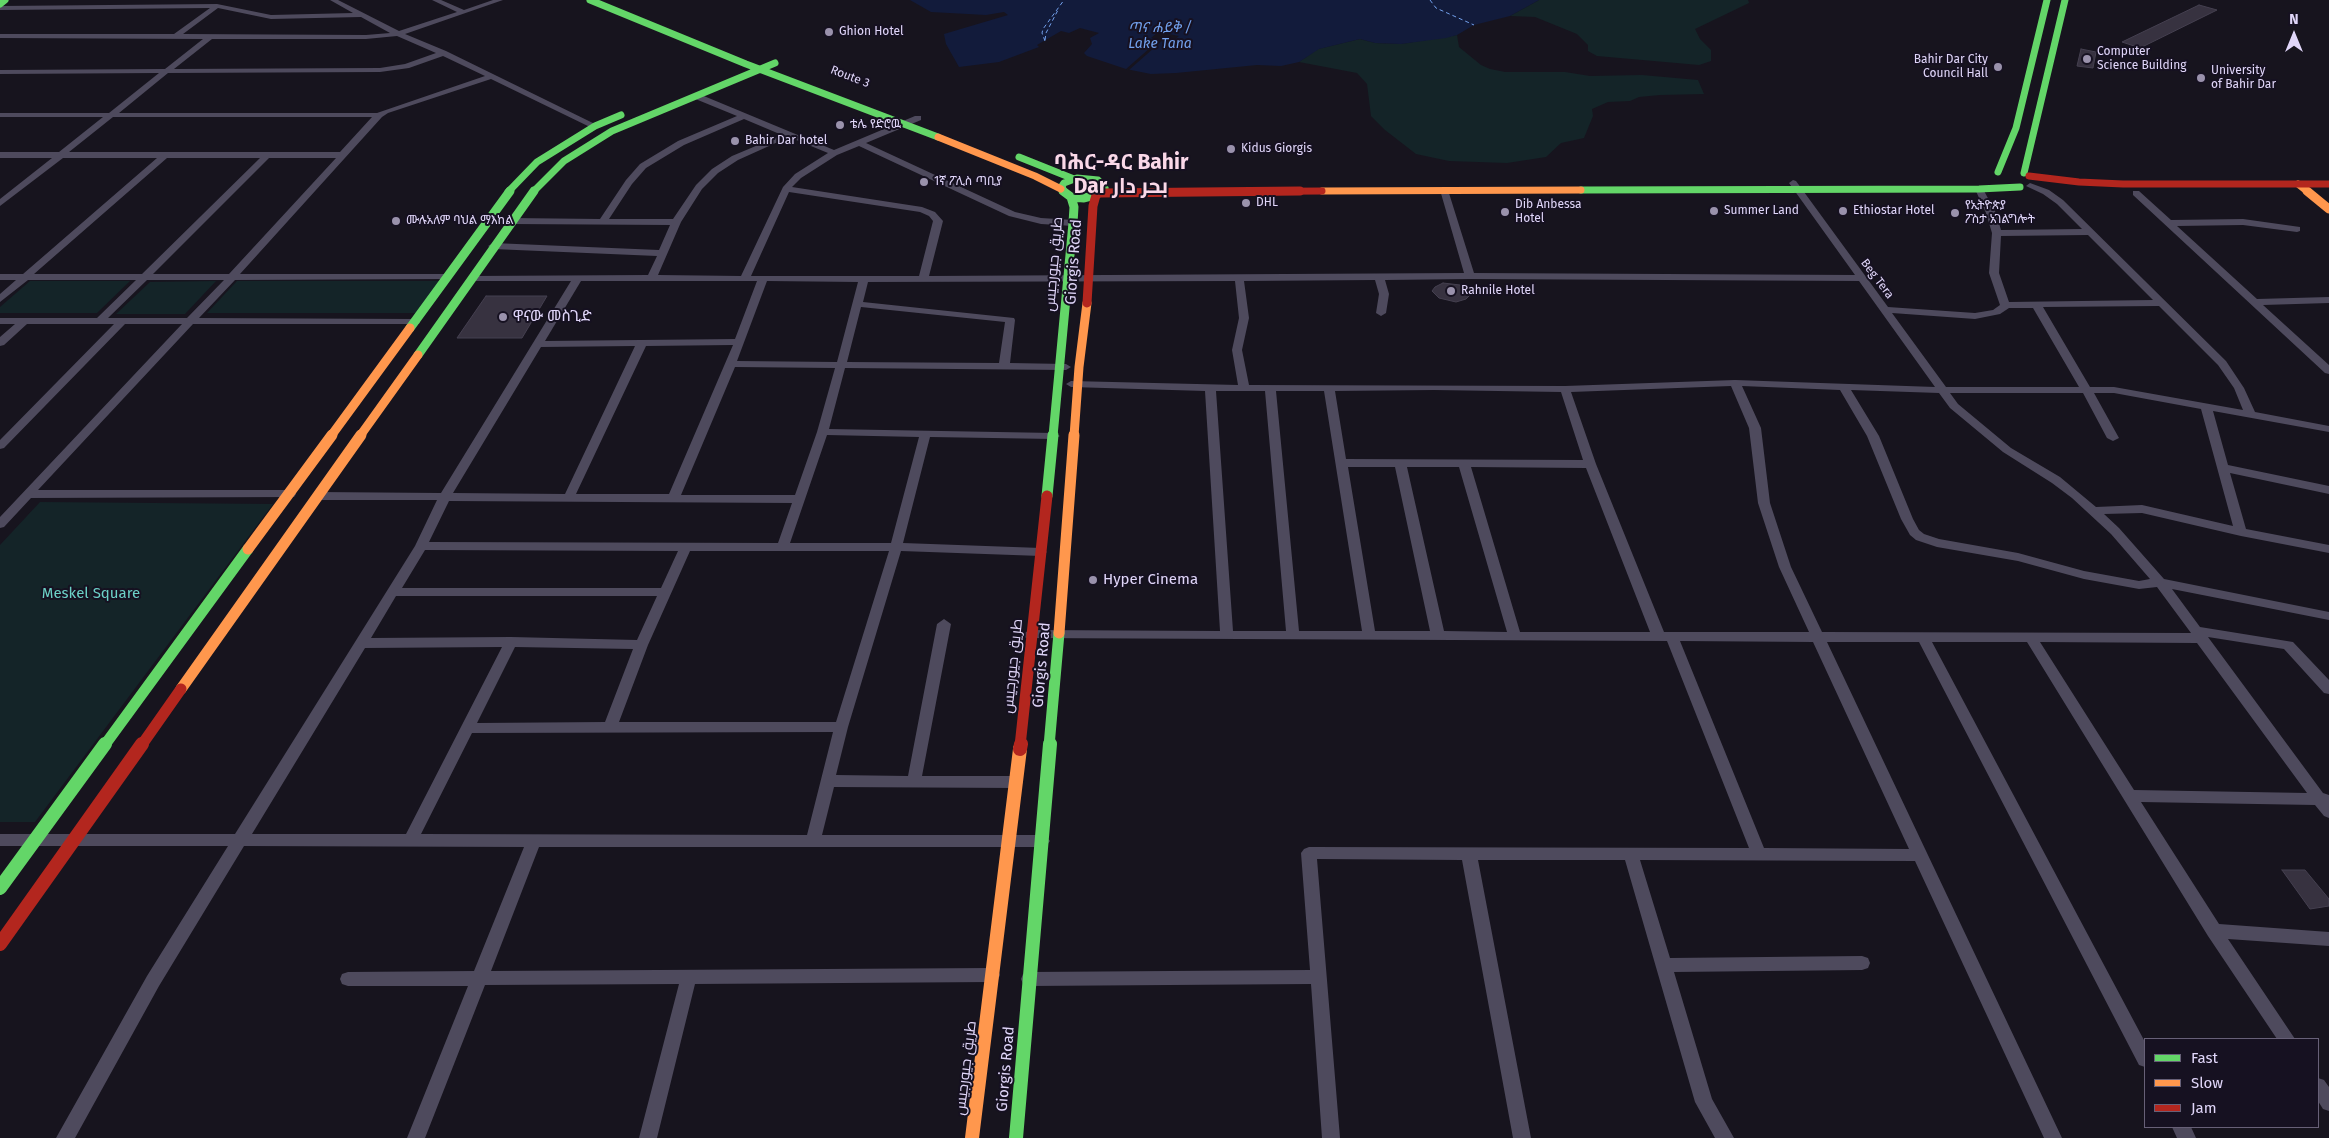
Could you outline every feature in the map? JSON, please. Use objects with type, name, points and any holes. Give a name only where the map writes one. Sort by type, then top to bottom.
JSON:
[{"type":"main road","points":[[0,4],[5,0]]},
{"type":"main road","points":[[616,0],[905,124],[1035,176],[1061,189],[1071,197],[1084,198],[1098,194],[1203,187],[1795,186],[1979,190],[2027,181],[2086,193],[2329,192],[2324,184],[2123,184],[2079,182],[2027,181],[1999,181],[1990,175],[1909,182],[1795,186]]},
{"type":"main road","points":[[1990,175],[2016,128],[2047,0]]},
{"type":"main road","points":[[2027,181],[2035,133],[2065,0]]},
{"type":"main road","points":[[597,1],[746,64]]},
{"type":"main road","points":[[0,888],[162,664],[290,494],[514,184],[538,162],[594,126],[746,64],[761,63]]},
{"type":"main road","points":[[0,944],[76,840],[189,663],[318,496],[473,278],[493,246],[551,170],[612,131],[696,96],[761,63]]},
{"type":"main road","name":"Route 3","points":[[761,63],[775,63],[1074,179],[1203,187]]},
{"type":"main road","points":[[682,90],[696,96]]},
{"type":"main road","points":[[594,126],[612,131]]},
{"type":"main road","points":[[1061,189],[1064,183],[1074,179]]},
{"type":"main road","name":"Giorgis Road","points":[[1016,1138],[1080,367],[1090,279],[1093,206],[1104,185],[1098,180]]},
{"type":"main road","points":[[2123,184],[2136,193]]},
{"type":"main road","points":[[2298,184],[2329,209]]},
{"type":"main road","points":[[1426,186],[1444,190],[1487,186]]},
{"type":"main road","name":"طريق جيورجيس","points":[[972,1138],[1016,782],[1054,436],[1069,279],[1074,207],[1071,197]]},
{"type":"main road","points":[[486,221],[511,221]]},
{"type":"main road","points":[[447,277],[473,278]]},
{"type":"main road","points":[[415,322],[440,322]]},
{"type":"main road","points":[[378,370],[406,370]]},
{"type":"main road","points":[[290,494],[318,496]]},
{"type":"main road","points":[[162,664],[189,663]]},
{"type":"street","points":[[176,36],[225,0]]},
{"type":"street","points":[[333,0],[398,34],[443,53],[594,126]]},
{"type":"street","points":[[435,0],[463,12]]},
{"type":"street","points":[[0,36],[366,37],[398,34],[500,0]]},
{"type":"street","points":[[0,8],[217,6],[272,18],[364,15]]},
{"type":"street","points":[[0,203],[211,36]]},
{"type":"street","points":[[0,72],[380,70],[406,66],[443,53]]},
{"type":"street","points":[[0,524],[232,277],[379,115],[385,111],[490,77]]},
{"type":"street","points":[[696,96],[834,153]]},
{"type":"street","points":[[0,115],[379,115]]},
{"type":"street","points":[[604,221],[629,182],[643,166],[681,143],[744,116]]},
{"type":"street","points":[[745,278],[786,189],[798,176],[834,153],[918,118]]},
{"type":"street","points":[[652,278],[661,253],[676,222],[699,187],[715,171],[735,158],[788,135]]},
{"type":"street","points":[[860,143],[1012,214],[1041,221],[1073,222]]},
{"type":"street","points":[[0,155],[344,155]]},
{"type":"street","points":[[0,299],[165,155]]},
{"type":"street","points":[[100,321],[267,155]]},
{"type":"street","points":[[2027,181],[2054,197],[2163,303],[2233,376],[2250,413]]},
{"type":"street","name":"Beg Tera","points":[[1795,186],[1954,406],[1973,424],[2007,450],[2056,480],[2095,511],[2160,582],[2324,799],[2329,812]]},
{"type":"street","points":[[786,189],[922,210],[932,214],[938,221],[924,279]]},
{"type":"street","points":[[1444,190],[1470,276]]},
{"type":"street","points":[[1979,190],[1991,213],[1997,233],[1994,273],[2005,305]]},
{"type":"street","points":[[2136,193],[2329,371]]},
{"type":"street","points":[[511,221],[676,222]]},
{"type":"street","points":[[2169,223],[2243,222],[2297,229]]},
{"type":"street","points":[[1997,233],[2090,232]]},
{"type":"street","points":[[493,246],[661,253]]},
{"type":"street","points":[[473,278],[1090,279],[1470,276],[1861,278]]},
{"type":"street","points":[[0,277],[447,277]]},
{"type":"street","points":[[1239,277],[1244,318],[1237,350],[1244,388]]},
{"type":"street","points":[[1379,277],[1384,294],[1381,313]]},
{"type":"street","points":[[65,1138],[154,981],[420,546],[445,496],[578,278]]},
{"type":"street","points":[[674,497],[731,364],[763,278]]},
{"type":"street","points":[[783,546],[823,432],[864,279]]},
{"type":"street","points":[[2255,302],[2329,300]]},
{"type":"street","points":[[2005,305],[2163,303]]},
{"type":"street","points":[[858,304],[1010,320],[1004,367]]},
{"type":"street","points":[[1886,310],[1976,316],[1996,312],[2004,308],[2005,305]]},
{"type":"street","points":[[2036,305],[2062,346],[2113,438]]},
{"type":"street","points":[[0,321],[415,322]]},
{"type":"street","points":[[0,343],[24,321]]},
{"type":"street","points":[[0,446],[123,321]]},
{"type":"street","points":[[538,344],[738,342]]},
{"type":"street","points":[[569,497],[642,343]]},
{"type":"street","points":[[2316,359],[2329,359]]},
{"type":"street","points":[[731,364],[1080,367]]},
{"type":"street","points":[[1059,384],[1210,388],[1565,388],[1735,383],[1941,390],[2124,391],[2329,428]]},
{"type":"street","points":[[1735,383],[1755,428],[1764,503],[1785,566],[2053,1138]]},
{"type":"street","points":[[1843,386],[1873,436],[1907,519],[1920,537],[1937,543],[2018,557],[2084,574],[2139,585],[2160,582],[2329,616]]},
{"type":"street","points":[[1270,387],[1293,636]]},
{"type":"street","points":[[1329,387],[1369,636]]},
{"type":"street","points":[[1210,388],[1227,635]]},
{"type":"street","points":[[1565,388],[1590,464],[1759,854]]},
{"type":"street","points":[[2206,406],[2241,532]]},
{"type":"street","points":[[823,432],[1054,436]]},
{"type":"street","points":[[813,841],[841,727],[896,547],[925,434]]},
{"type":"street","points":[[1342,463],[1590,464]]},
{"type":"street","points":[[1400,463],[1438,636]]},
{"type":"street","points":[[1464,464],[1515,636]]},
{"type":"street","points":[[2224,468],[2329,490]]},
{"type":"street","points":[[28,494],[290,494]]},
{"type":"street","points":[[318,496],[799,499]]},
{"type":"street","points":[[2095,511],[2142,509],[2241,532],[2329,549]]},
{"type":"street","points":[[420,546],[896,547],[1041,552]]},
{"type":"street","points":[[610,727],[641,645],[686,546]]},
{"type":"street","points":[[392,592],[666,592]]},
{"type":"street","points":[[914,782],[944,624]]},
{"type":"street","points":[[1031,635],[1923,638],[2199,635],[2288,644],[2329,688]]},
{"type":"street","points":[[1923,638],[2144,1056]]},
{"type":"street","points":[[2031,638],[2214,931],[2285,1038]]},
{"type":"street","points":[[361,643],[512,642],[641,645]]},
{"type":"street","points":[[411,840],[512,642]]},
{"type":"street","points":[[469,728],[841,727]]},
{"type":"street","points":[[827,781],[1016,782]]},
{"type":"street","points":[[2129,796],[2324,799]]},
{"type":"street","points":[[0,840],[1042,841]]},
{"type":"street","points":[[416,1138],[534,841]]},
{"type":"street","points":[[1331,1138],[1320,976],[1309,853],[1921,855]]},
{"type":"street","points":[[1469,854],[1522,1138]]},
{"type":"street","points":[[1631,854],[1704,1102],[1725,1138]]},
{"type":"street","points":[[2214,931],[2329,939]]},
{"type":"street","points":[[1665,965],[1862,963]]},
{"type":"street","points":[[348,979],[992,975]]},
{"type":"street","points":[[1029,979],[1320,976]]},
{"type":"street","points":[[648,1138],[689,977]]},
{"type":"street","points":[[2319,1088],[2329,1103]]},
{"type":"green space","points":[[1539,0],[1748,0],[1749,3],[1695,29],[1700,39],[1711,50],[1711,61],[1699,65],[1597,56],[1588,51],[1588,45],[1577,34],[1535,17],[1510,16]]},
{"type":"green space","points":[[1457,35],[1459,47],[1481,65],[1490,69],[1505,72],[1565,72],[1590,76],[1642,75],[1698,80],[1704,94],[1660,95],[1639,97],[1630,101],[1608,102],[1592,109],[1593,116],[1584,138],[1561,143],[1546,157],[1507,163],[1449,161],[1416,154],[1385,130],[1371,116],[1367,84],[1357,73],[1299,62],[1318,49],[1360,39],[1375,43],[1401,44]]},
{"type":"green space","points":[[30,281],[130,281],[97,313],[0,313],[0,307]]},
{"type":"green space","points":[[216,281],[185,314],[116,314],[150,282]]},
{"type":"green space","points":[[237,281],[443,281],[419,313],[207,313]]},
{"type":"green space","name":"Meskel Square","points":[[40,502],[273,504],[35,822],[0,822],[0,545]]},
{"type":"water","name":"ጣና ሐይቅ / Lake Tana","points":[[910,0],[1539,0],[1510,16],[1474,25],[1457,35],[1446,38],[1401,44],[1375,43],[1360,39],[1319,49],[1299,62],[1281,66],[1257,65],[1151,74],[1126,69],[1087,56],[1084,53],[1092,44],[1090,38],[1099,33],[1080,28],[1069,33],[1061,31],[1037,45],[1039,47],[999,62],[959,67],[946,44],[944,34],[1008,15],[1004,12],[986,15],[931,12]]},
{"type":"pier","points":[[1158,32],[1179,36],[1172,42],[1163,40],[1129,70],[1126,69],[1159,40],[1151,38]]},
{"type":"building","points":[[2199,5],[2217,10],[2140,48],[2122,42]]},
{"type":"building","name":"Computer Science Building","points":[[2081,49],[2096,52],[2093,68],[2077,66]]},
{"type":"building","name":"Rahnile Hotel","points":[[1443,283],[1460,285],[1468,290],[1470,295],[1466,299],[1456,302],[1439,298],[1432,291]]},
{"type":"building","name":"ዋናው መስጊድ","points":[[486,296],[547,296],[522,338],[457,338]]},
{"type":"building","points":[[2282,870],[2305,870],[2329,899],[2329,906],[2310,909]]},
{"type":"ferry route","points":[[1045,41],[1042,33],[1043,29],[1064,0]]},
{"type":"ferry route","points":[[1430,0],[1436,8],[1474,25]]},
{"type":"ferry route","points":[[1045,40],[1046,33],[1058,10]]},
{"type":"traffic: fast","points":[[0,4],[5,0]]},
{"type":"traffic: fast","points":[[590,0],[746,64],[938,137]]},
{"type":"traffic: fast","points":[[1998,172],[2016,128],[2047,0]]},
{"type":"traffic: fast","points":[[2024,173],[2065,0]]},
{"type":"traffic: fast","points":[[418,355],[511,221],[541,182],[564,161],[612,131],[775,63]]},
{"type":"traffic: fast","points":[[410,328],[505,196],[537,162],[595,126],[621,115]]},
{"type":"traffic: fast","points":[[1019,157],[1074,179]]},
{"type":"traffic: fast","points":[[1077,178],[1098,180],[1105,188],[1096,195],[1084,198],[1071,197],[1063,192],[1062,186],[1064,183],[1077,178]]},
{"type":"traffic: fast","points":[[1581,190],[1979,189],[2020,187]]},
{"type":"traffic: fast","points":[[1047,496],[1073,223],[1074,207],[1071,197]]},
{"type":"traffic: fast","points":[[0,888],[248,549]]},
{"type":"traffic: fast","points":[[1016,1138],[1059,633]]},
{"type":"traffic: slow","points":[[938,137],[1035,176],[1061,189]]},
{"type":"traffic: slow","points":[[2298,184],[2329,209]]},
{"type":"traffic: slow","points":[[1322,191],[1581,190]]},
{"type":"traffic: slow","points":[[1059,633],[1079,367],[1087,303]]},
{"type":"traffic: slow","points":[[248,549],[410,328]]},
{"type":"traffic: slow","points":[[181,689],[418,355]]},
{"type":"traffic: slow","points":[[972,1138],[1020,749]]},
{"type":"traffic: jam","points":[[2029,176],[2079,182],[2123,184],[2329,184]]},
{"type":"traffic: jam","points":[[1100,193],[1322,191]]},
{"type":"traffic: jam","points":[[1087,303],[1093,206],[1096,195]]},
{"type":"traffic: jam","points":[[1020,749],[1047,496]]},
{"type":"traffic: jam","points":[[0,944],[181,689]]},
{"type":"place","name":"Ghion Hotel","points":[[829,32]]},
{"type":"place","name":"Computer Science Building","points":[[2087,59]]},
{"type":"place","name":"Bahir Dar City Council Hall","points":[[1998,67]]},
{"type":"place","name":"University of Bahir Dar","points":[[2201,78]]},
{"type":"place","name":"ቴሌ የድሮዉ","points":[[840,125]]},
{"type":"place","name":"Bahir Dar hotel","points":[[735,141]]},
{"type":"place","name":"Kidus Giorgis","points":[[1231,149]]},
{"type":"place","name":"1ኛ ፖሊስ ጣቢያ","points":[[924,182]]},
{"type":"place","name":"DHL","points":[[1246,203]]},
{"type":"place","name":"Summer Land","points":[[1714,211]]},
{"type":"place","name":"Ethiostar Hotel","points":[[1843,211]]},
{"type":"place","name":"Dib Anbessa Hotel","points":[[1505,212]]},
{"type":"place","name":"የኢትዮጵያ ፖስታ አገልግሎት","points":[[1955,213]]},
{"type":"place","name":"ሙሉአለም ባህል ማእከል","points":[[396,221]]},
{"type":"place","name":"Rahnile Hotel","points":[[1451,291]]},
{"type":"place","name":"ዋናው መስጊድ","points":[[503,317]]},
{"type":"place","name":"Hyper Cinema","points":[[1093,580]]},
{"type":"district","name":"ባሕር-ዳር Bahir Dar بحر دار","points":[[1121,175]]}]
